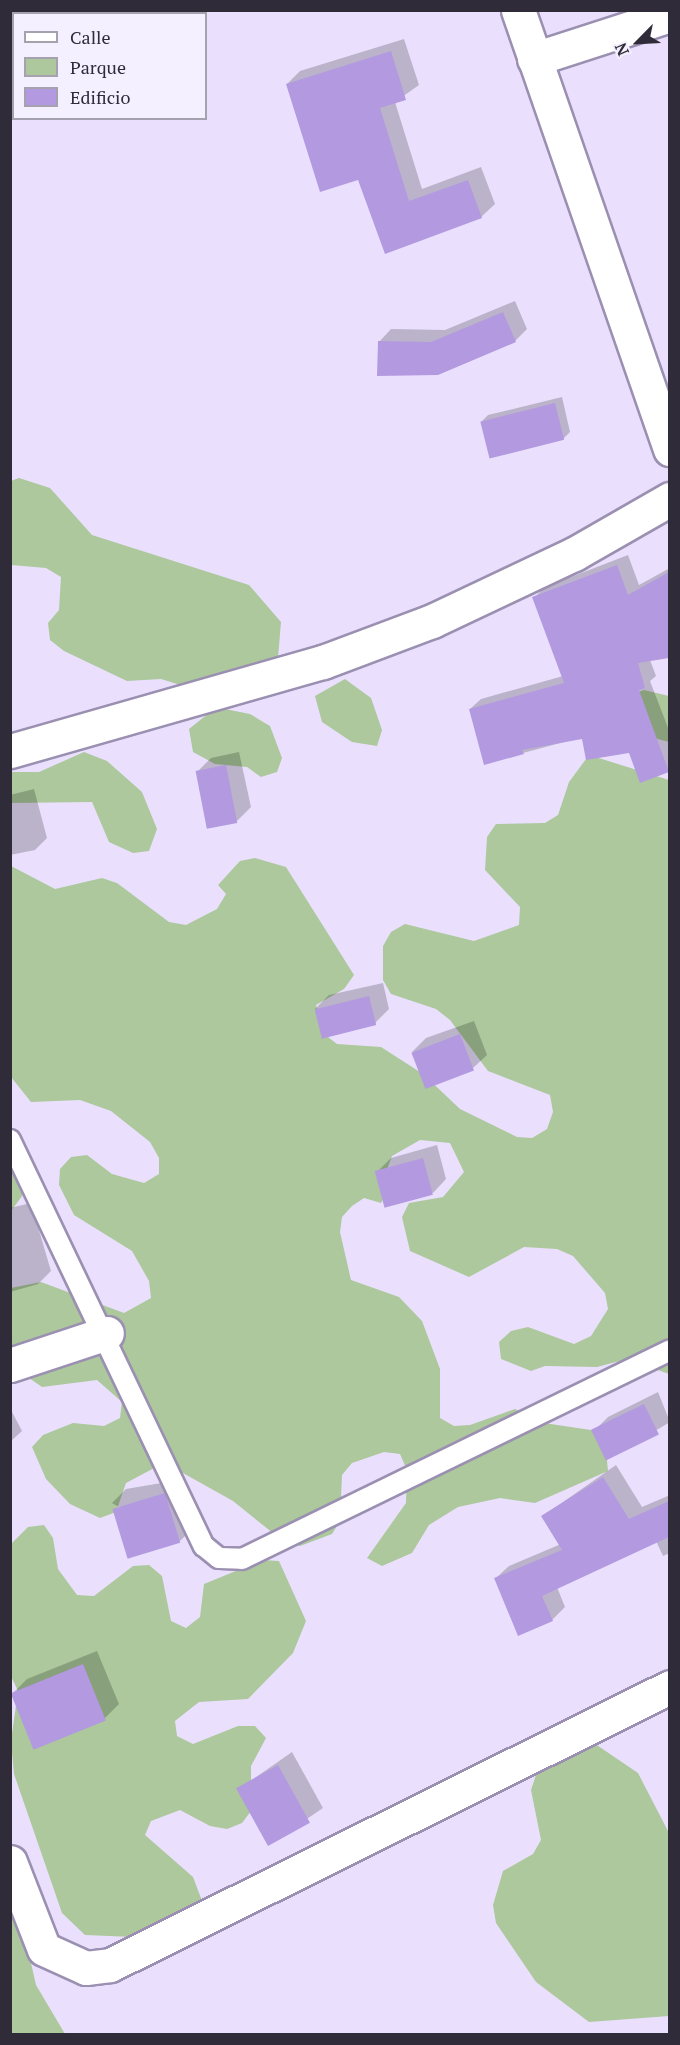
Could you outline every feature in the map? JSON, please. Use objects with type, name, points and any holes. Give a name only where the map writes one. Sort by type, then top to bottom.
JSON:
[{"type":"street","points":[[518,10],[669,449]]},
{"type":"street","points":[[534,59],[669,15]]},
{"type":"street","points":[[10,751],[323,662],[421,625],[574,554],[669,499]]},
{"type":"street","points":[[10,1365],[107,1334]]},
{"type":"street","points":[[10,1862],[44,1949],[86,1968],[110,1965],[669,1687]]},
{"type":"lane","points":[[10,1140],[107,1334],[204,1546],[219,1558],[242,1559],[669,1350]]},
{"type":"green space","points":[[19,478],[50,488],[92,535],[249,585],[281,622],[277,670],[189,696],[177,684],[161,679],[127,681],[64,651],[50,640],[48,623],[59,610],[61,577],[46,568],[11,565],[11,481]]},
{"type":"green space","points":[[345,679],[371,698],[382,730],[377,746],[352,742],[322,722],[315,696]]},
{"type":"green space","points":[[644,690],[669,696],[669,742],[646,736],[629,696]]},
{"type":"green space","points":[[225,709],[250,714],[270,726],[282,758],[277,772],[261,777],[247,767],[215,764],[193,752],[189,729],[209,713]]},
{"type":"green space","points":[[84,752],[107,761],[142,792],[157,829],[149,851],[133,853],[109,842],[92,802],[11,803],[11,772],[39,772]]},
{"type":"green space","points":[[589,755],[669,780],[669,1374],[627,1359],[597,1367],[545,1366],[531,1371],[501,1359],[499,1342],[511,1331],[528,1327],[574,1344],[591,1336],[608,1309],[605,1293],[573,1256],[557,1249],[524,1247],[469,1277],[410,1251],[402,1217],[409,1203],[443,1197],[464,1172],[450,1143],[420,1140],[392,1156],[386,1172],[390,1187],[381,1203],[364,1198],[352,1206],[342,1217],[340,1232],[351,1280],[399,1297],[422,1321],[440,1369],[440,1418],[454,1426],[470,1425],[515,1409],[544,1423],[591,1430],[605,1440],[608,1471],[535,1503],[500,1498],[458,1507],[429,1525],[412,1553],[382,1566],[367,1558],[406,1503],[407,1470],[400,1454],[384,1452],[352,1463],[342,1475],[340,1521],[332,1534],[300,1546],[284,1542],[233,1501],[174,1468],[156,1467],[126,1483],[116,1512],[100,1518],[70,1504],[46,1479],[32,1447],[43,1435],[73,1423],[104,1426],[120,1418],[122,1402],[97,1380],[42,1387],[29,1378],[11,1348],[11,1288],[41,1282],[124,1313],[151,1298],[149,1281],[132,1251],[74,1215],[59,1185],[60,1169],[71,1157],[87,1155],[112,1174],[144,1183],[159,1174],[159,1158],[150,1142],[111,1111],[80,1100],[31,1102],[11,1077],[11,866],[55,889],[102,878],[117,883],[169,922],[186,925],[217,909],[226,894],[218,885],[240,861],[255,858],[286,867],[354,975],[344,989],[316,1005],[324,1034],[337,1044],[381,1047],[423,1074],[460,1109],[517,1137],[532,1138],[547,1129],[553,1112],[550,1095],[488,1071],[450,1020],[436,1009],[391,994],[383,980],[383,946],[391,932],[405,924],[474,941],[519,925],[520,907],[485,870],[487,837],[496,824],[545,823],[558,815],[569,782]]},
{"type":"green space","points":[[10,1148],[23,1181],[22,1196],[11,1211]]},
{"type":"green space","points":[[44,1525],[53,1538],[58,1569],[77,1595],[94,1596],[133,1566],[149,1565],[162,1576],[171,1621],[186,1628],[200,1617],[204,1584],[263,1560],[279,1561],[306,1621],[293,1653],[248,1699],[199,1702],[175,1721],[177,1736],[193,1744],[238,1726],[255,1726],[266,1738],[251,1766],[251,1811],[242,1823],[227,1829],[210,1826],[180,1810],[151,1821],[145,1835],[193,1877],[204,1906],[133,1937],[85,1935],[62,1913],[14,1774],[11,1741],[18,1691],[11,1676],[11,1544],[28,1527]]},
{"type":"green space","points":[[582,1735],[638,1773],[669,1833],[669,2016],[589,2022],[536,1982],[496,1923],[493,1905],[503,1871],[533,1854],[541,1840],[531,1790],[541,1760]]},
{"type":"green space","points":[[11,1919],[21,1919],[36,1985],[65,2034],[11,2034]]},
{"type":"building","points":[[391,51],[406,100],[380,108],[409,201],[468,180],[482,218],[385,254],[358,180],[320,192],[286,84]]},
{"type":"building","points":[[503,312],[516,342],[438,375],[377,376],[378,341],[431,342]]},
{"type":"building","points":[[555,403],[564,440],[489,458],[480,422]]},
{"type":"building","points":[[617,565],[628,595],[669,572],[669,658],[638,663],[645,688],[639,690],[669,772],[640,783],[629,753],[586,760],[582,739],[522,750],[524,754],[484,765],[469,709],[564,683],[532,597]]},
{"type":"building","points":[[226,765],[237,823],[207,829],[196,771]]},
{"type":"building","points":[[369,996],[376,1025],[322,1039],[315,1010]]},
{"type":"building","points":[[460,1034],[474,1070],[425,1089],[411,1053]]},
{"type":"building","points":[[423,1158],[433,1195],[385,1208],[375,1171]]},
{"type":"building","points":[[644,1404],[659,1435],[606,1460],[591,1430]]},
{"type":"building","points":[[603,1477],[629,1519],[669,1501],[669,1537],[542,1596],[553,1621],[518,1636],[494,1578],[562,1550],[541,1516]]},
{"type":"building","points":[[165,1493],[180,1543],[128,1559],[112,1509]]},
{"type":"building","points":[[83,1664],[106,1721],[34,1750],[11,1693]]},
{"type":"building","points":[[278,1765],[310,1823],[268,1846],[236,1788]]}]
